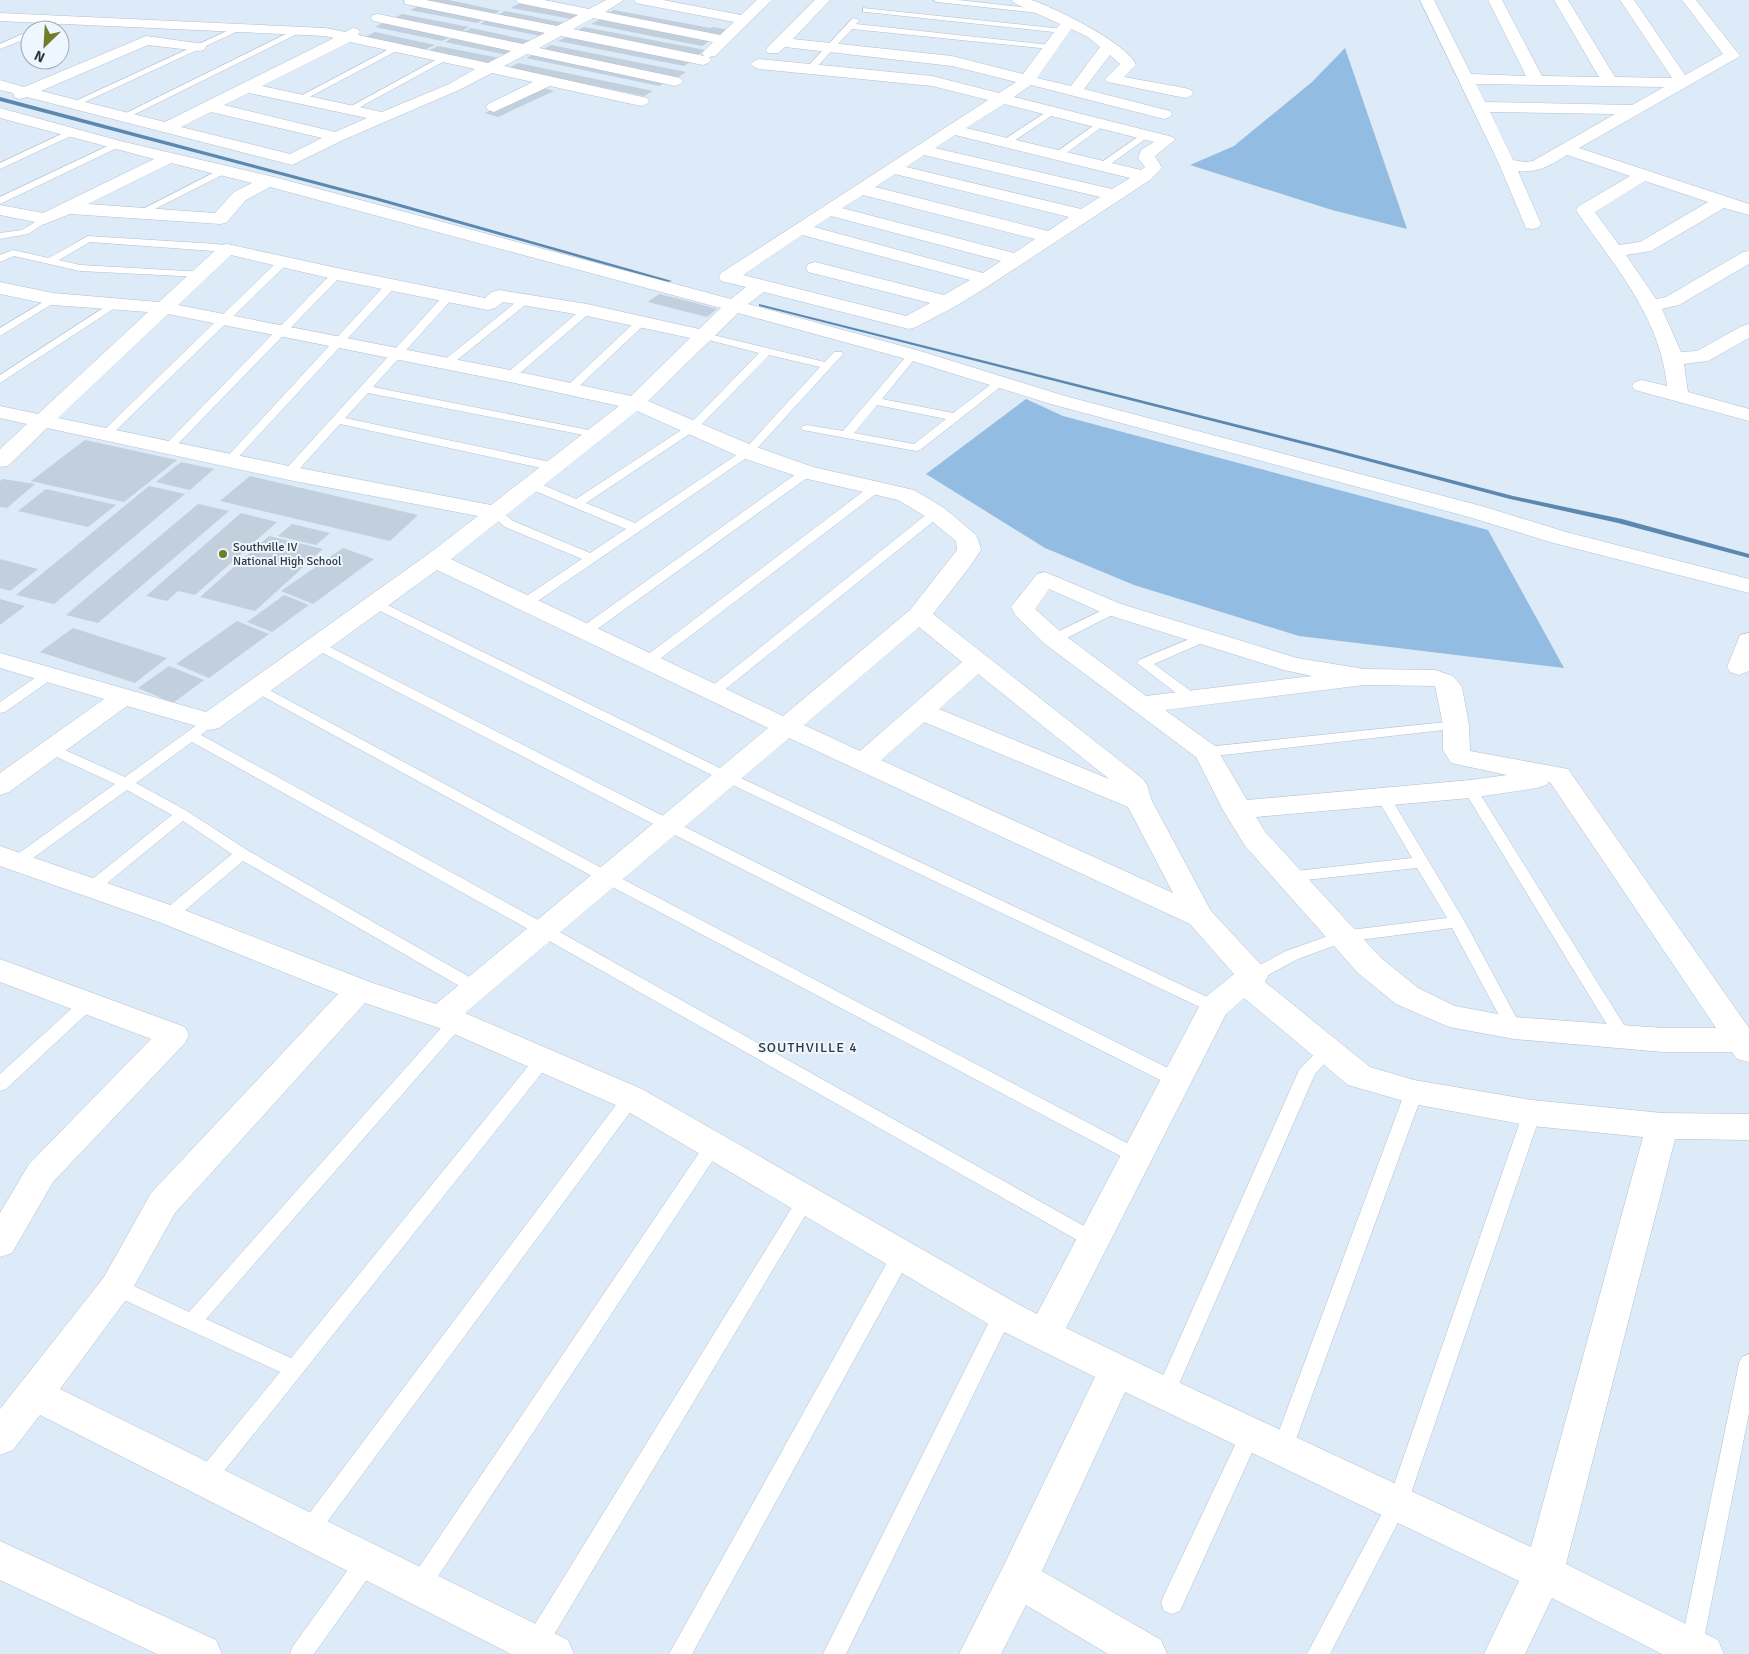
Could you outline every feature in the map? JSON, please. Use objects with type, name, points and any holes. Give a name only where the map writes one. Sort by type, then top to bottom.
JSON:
[{"type":"street","points":[[166,128],[349,38],[360,27],[411,0],[702,60]]},
{"type":"street","points":[[523,0],[723,40]]},
{"type":"street","points":[[0,85],[23,93],[122,116],[292,160],[337,137],[454,87],[491,69],[617,0]]},
{"type":"street","points":[[640,0],[744,20]]},
{"type":"street","points":[[624,112],[692,70],[762,0]]},
{"type":"street","points":[[823,0],[760,64],[932,82],[1100,124],[1154,124],[1186,92],[1114,79],[1128,64],[1093,34],[1067,27],[1047,12],[1019,0]]},
{"type":"street","points":[[1427,0],[1507,164],[1532,224]]},
{"type":"street","points":[[1495,0],[1537,81]]},
{"type":"street","points":[[1561,0],[1610,82]]},
{"type":"street","points":[[1627,0],[1683,83]]},
{"type":"street","points":[[1507,164],[1533,167],[1568,150],[1632,110],[1732,55],[1689,0]]},
{"type":"street","points":[[378,18],[675,80]]},
{"type":"street","points":[[2,19],[64,20]]},
{"type":"street","points":[[70,20],[325,32],[641,101]]},
{"type":"street","points":[[0,103],[178,26]]},
{"type":"street","points":[[782,42],[952,61],[1028,79],[1074,92],[1154,124],[1167,140],[1147,154],[1146,158],[1154,168],[1144,176],[986,279],[949,302],[909,323],[728,278],[799,229],[1001,99],[1028,79],[1050,47],[1067,27]]},
{"type":"street","points":[[146,40],[199,47]]},
{"type":"street","points":[[1074,92],[1108,47]]},
{"type":"street","points":[[1465,79],[1683,83]]},
{"type":"street","points":[[494,107],[548,81]]},
{"type":"street","points":[[249,88],[383,117]]},
{"type":"street","points":[[211,107],[337,137]]},
{"type":"street","points":[[1478,107],[1632,110]]},
{"type":"street","points":[[0,113],[116,145],[268,181],[734,306],[913,355],[1002,381],[1058,400],[1477,512],[1558,537],[1749,586]]},
{"type":"street","points":[[953,130],[1144,176]]},
{"type":"street","points":[[923,150],[1114,195]]},
{"type":"street","points":[[1568,150],[1749,210]]},
{"type":"street","points":[[0,210],[44,219],[168,158]]},
{"type":"street","points":[[893,168],[1084,215]]},
{"type":"street","points":[[1644,175],[1585,210],[1651,306],[1666,337],[1673,358],[1678,395]]},
{"type":"street","points":[[66,208],[220,219],[240,196],[268,181]]},
{"type":"street","points":[[861,189],[1050,237]]},
{"type":"street","points":[[1613,251],[1644,248],[1723,201]]},
{"type":"street","points":[[828,210],[1016,259]]},
{"type":"street","points":[[799,229],[986,279]]},
{"type":"street","points":[[782,292],[848,242]]},
{"type":"street","points":[[0,461],[227,249],[337,274],[488,304],[499,296],[587,310],[705,336]]},
{"type":"street","points":[[1651,306],[1672,301],[1749,256]]},
{"type":"street","points":[[815,268],[949,302]]},
{"type":"street","points":[[0,660],[47,676],[123,697],[201,729],[435,560],[494,512],[555,467],[635,403],[734,306],[759,286]]},
{"type":"street","points":[[0,289],[53,299],[165,308],[398,353],[635,403],[748,452],[807,472],[877,487],[906,496],[936,514],[967,539],[969,550],[963,560],[919,614],[474,987],[448,1019]]},
{"type":"street","points":[[1673,358],[1701,357],[1749,330]]},
{"type":"street","points":[[1642,386],[1749,415]]},
{"type":"street","points":[[0,412],[229,461],[494,512]]},
{"type":"street","points":[[435,560],[712,693],[1200,917]]},
{"type":"street","points":[[1364,677],[1293,664],[1204,638],[1113,609],[1045,579],[1023,607],[1024,611],[1054,639],[1206,752],[1255,839],[1287,877],[1369,965],[1408,996],[1449,1016],[1514,1028],[1744,1046]]},
{"type":"street","points":[[919,614],[1134,785],[1138,801],[1200,917],[1249,979],[1328,1052],[1359,1076],[1414,1092],[1532,1113],[1662,1126],[1749,1127]]},
{"type":"street","points":[[1738,667],[1749,640]]},
{"type":"street","points":[[863,762],[978,661]]},
{"type":"street","points":[[1141,705],[1194,700],[1364,677],[1435,678],[1444,681],[1449,688],[1456,725],[1456,750],[1460,757],[1559,775],[1744,1046]]},
{"type":"street","points":[[0,786],[123,697]]},
{"type":"street","points":[[921,711],[1138,801]]},
{"type":"street","points":[[1237,810],[1470,790],[1559,775]]},
{"type":"street","points":[[8,859],[90,889],[170,915],[359,990],[448,1019],[544,1058],[630,1098],[1003,1314],[1116,1371],[1544,1573],[1695,1652]]},
{"type":"street","points":[[0,1243],[41,1173],[174,1035],[88,1003],[3,975]]},
{"type":"street","points":[[1044,1335],[1214,1007],[1230,992],[1249,979]]},
{"type":"street","points":[[0,1438],[116,1287],[163,1203],[359,990]]},
{"type":"street","points":[[1504,1654],[1544,1573],[1662,1126]]},
{"type":"street","points":[[978,1654],[1018,1579],[1116,1371]]},
{"type":"street","points":[[34,1394],[206,1478],[544,1649]]},
{"type":"street","points":[[0,1560],[202,1654]]},
{"type":"street","points":[[1018,1579],[1147,1654]]},
{"type":"lane","points":[[810,69],[874,0]]},
{"type":"lane","points":[[937,0],[1047,12]]},
{"type":"lane","points":[[866,10],[1067,27]]},
{"type":"lane","points":[[850,26],[1050,47]]},
{"type":"lane","points":[[73,104],[243,27]]},
{"type":"lane","points":[[122,116],[301,30]]},
{"type":"lane","points":[[0,47],[20,38]]},
{"type":"lane","points":[[299,99],[398,48]]},
{"type":"lane","points":[[348,110],[444,59]]},
{"type":"lane","points":[[1005,142],[1051,112]]},
{"type":"lane","points":[[1058,155],[1100,124]]},
{"type":"lane","points":[[1102,166],[1154,124]]},
{"type":"lane","points":[[0,166],[70,133]]},
{"type":"lane","points":[[0,201],[116,145]]},
{"type":"lane","points":[[138,214],[223,170]]},
{"type":"lane","points":[[0,236],[25,232],[44,219]]},
{"type":"lane","points":[[51,261],[88,239],[227,249]]},
{"type":"lane","points":[[0,259],[13,253],[80,268],[200,274]]},
{"type":"lane","points":[[105,435],[284,262]]},
{"type":"lane","points":[[168,448],[337,274]]},
{"type":"lane","points":[[229,461],[391,284]]},
{"type":"lane","points":[[289,473],[367,390],[450,296]]},
{"type":"lane","points":[[0,332],[53,299]]},
{"type":"lane","points":[[447,363],[525,300]]},
{"type":"lane","points":[[0,380],[114,304]]},
{"type":"lane","points":[[510,376],[587,310]]},
{"type":"lane","points":[[571,388],[642,321]]},
{"type":"lane","points":[[705,336],[827,366]]},
{"type":"lane","points":[[577,504],[693,427],[766,351]]},
{"type":"lane","points":[[524,604],[748,452],[838,354]]},
{"type":"lane","points":[[846,435],[913,355]]},
{"type":"lane","points":[[807,428],[916,448],[1002,381]]},
{"type":"lane","points":[[367,390],[594,434]]},
{"type":"lane","points":[[873,401],[955,417]]},
{"type":"lane","points":[[338,420],[555,467]]},
{"type":"lane","points":[[584,632],[807,472]]},
{"type":"lane","points":[[532,485],[635,528]]},
{"type":"lane","points":[[647,662],[877,487]]},
{"type":"lane","points":[[494,512],[509,524],[591,558]]},
{"type":"lane","points":[[712,693],[936,514]]},
{"type":"lane","points":[[375,603],[725,776],[1214,1007]]},
{"type":"lane","points":[[1054,639],[1113,609]]},
{"type":"lane","points":[[1194,700],[1144,663],[1204,638]]},
{"type":"lane","points":[[318,644],[668,825],[1176,1080]]},
{"type":"lane","points":[[2,705],[47,676]]},
{"type":"lane","points":[[258,688],[606,877],[1136,1156]]},
{"type":"lane","points":[[1206,752],[1456,725]]},
{"type":"lane","points":[[8,859],[126,783],[201,729],[543,930],[1093,1240]]},
{"type":"lane","points":[[51,749],[126,783],[182,814],[242,854],[474,987]]},
{"type":"lane","points":[[1470,790],[1623,1037]]},
{"type":"lane","points":[[1384,798],[1457,922],[1514,1028]]},
{"type":"lane","points":[[90,889],[182,814]]},
{"type":"lane","points":[[170,915],[242,854]]},
{"type":"lane","points":[[1287,877],[1422,862]]},
{"type":"lane","points":[[1249,979],[1292,955],[1342,937],[1457,922]]},
{"type":"lane","points":[[0,1084],[88,1003]]},
{"type":"lane","points":[[192,1322],[448,1019]]},
{"type":"lane","points":[[1165,1394],[1308,1070],[1328,1052]]},
{"type":"lane","points":[[206,1478],[544,1058]]},
{"type":"lane","points":[[1282,1450],[1414,1092]]},
{"type":"lane","points":[[309,1530],[630,1098]]},
{"type":"lane","points":[[1318,1654],[1397,1505],[1532,1113]]},
{"type":"lane","points":[[419,1586],[713,1146]]},
{"type":"lane","points":[[544,1649],[805,1201]]},
{"type":"lane","points":[[680,1654],[901,1256]]},
{"type":"lane","points":[[116,1287],[294,1369]]},
{"type":"lane","points":[[834,1654],[1003,1314]]},
{"type":"lane","points":[[1695,1652],[1749,1363]]},
{"type":"lane","points":[[1172,1603],[1250,1435]]},
{"type":"lane","points":[[301,1654],[368,1560]]},
{"type":"shaded area","points":[[1345,48],[1407,229],[1332,210],[1190,165],[1234,146],[1312,82]]},
{"type":"shaded area","points":[[1026,399],[1063,416],[1488,530],[1564,668],[1299,636],[1134,585],[1045,548],[926,474]]},
{"type":"building","points":[[430,0],[449,0],[500,11],[491,15],[426,2]]},
{"type":"building","points":[[520,3],[580,15],[572,19],[511,8]]},
{"type":"building","points":[[419,6],[486,18],[477,23],[410,10]]},
{"type":"building","points":[[614,10],[729,30],[719,36],[606,14]]},
{"type":"building","points":[[505,11],[565,23],[557,28],[496,16]]},
{"type":"building","points":[[402,14],[469,27],[459,33],[392,19]]},
{"type":"building","points":[[489,19],[550,32],[541,36],[480,24]]},
{"type":"building","points":[[601,19],[711,40],[702,46],[591,24]]},
{"type":"building","points":[[385,22],[452,36],[442,41],[375,27]]},
{"type":"building","points":[[584,27],[705,50],[698,55],[576,31]]},
{"type":"building","points":[[471,28],[532,41],[523,46],[462,33]]},
{"type":"building","points":[[375,32],[435,45],[424,50],[365,37]]},
{"type":"building","points":[[568,36],[693,60],[684,66],[558,41]]},
{"type":"building","points":[[454,37],[516,49],[507,55],[445,42]]},
{"type":"building","points":[[551,45],[686,72],[678,77],[542,50]]},
{"type":"building","points":[[438,46],[500,58],[490,64],[428,51]]},
{"type":"building","points":[[535,54],[667,81],[659,86],[526,58]]},
{"type":"building","points":[[518,63],[653,91],[644,96],[509,68]]},
{"type":"building","points":[[541,87],[554,91],[498,117],[485,113]]},
{"type":"building","points":[[659,294],[717,309],[707,317],[648,302]]},
{"type":"building","points":[[85,440],[177,460],[124,502],[31,481]]},
{"type":"building","points":[[181,462],[214,469],[190,490],[156,482]]},
{"type":"building","points":[[250,476],[418,515],[390,541],[220,501]]},
{"type":"building","points":[[3,479],[35,484],[7,508],[0,507],[0,481]]},
{"type":"building","points":[[149,486],[185,494],[54,604],[16,595]]},
{"type":"building","points":[[46,489],[116,505],[88,527],[18,511]]},
{"type":"building","points":[[198,504],[229,511],[98,623],[66,615]]},
{"type":"building","points":[[241,513],[277,522],[195,595],[178,591],[167,601],[146,596]]},
{"type":"building","points":[[292,524],[330,533],[316,545],[278,536]]},
{"type":"building","points":[[269,536],[323,549],[255,611],[200,597]]},
{"type":"building","points":[[343,548],[374,559],[313,604],[281,591]]},
{"type":"building","points":[[0,559],[38,569],[10,591],[0,588]]},
{"type":"building","points":[[284,595],[309,605],[272,632],[247,622]]},
{"type":"building","points":[[0,599],[25,606],[0,625]]},
{"type":"building","points":[[237,621],[269,634],[209,678],[176,664]]},
{"type":"building","points":[[73,628],[167,658],[135,683],[40,652]]},
{"type":"building","points":[[169,666],[204,680],[173,703],[138,688]]},
{"type":"waterway","points":[[0,99],[377,199],[669,281]]},
{"type":"waterway","points":[[761,305],[1328,449],[1512,498],[1619,521],[1749,556]]},
{"type":"place","name":"Southville IV National High School","points":[[223,554]]},
{"type":"district","name":"SOUTHVILLE 4","points":[[808,1047]]}]
